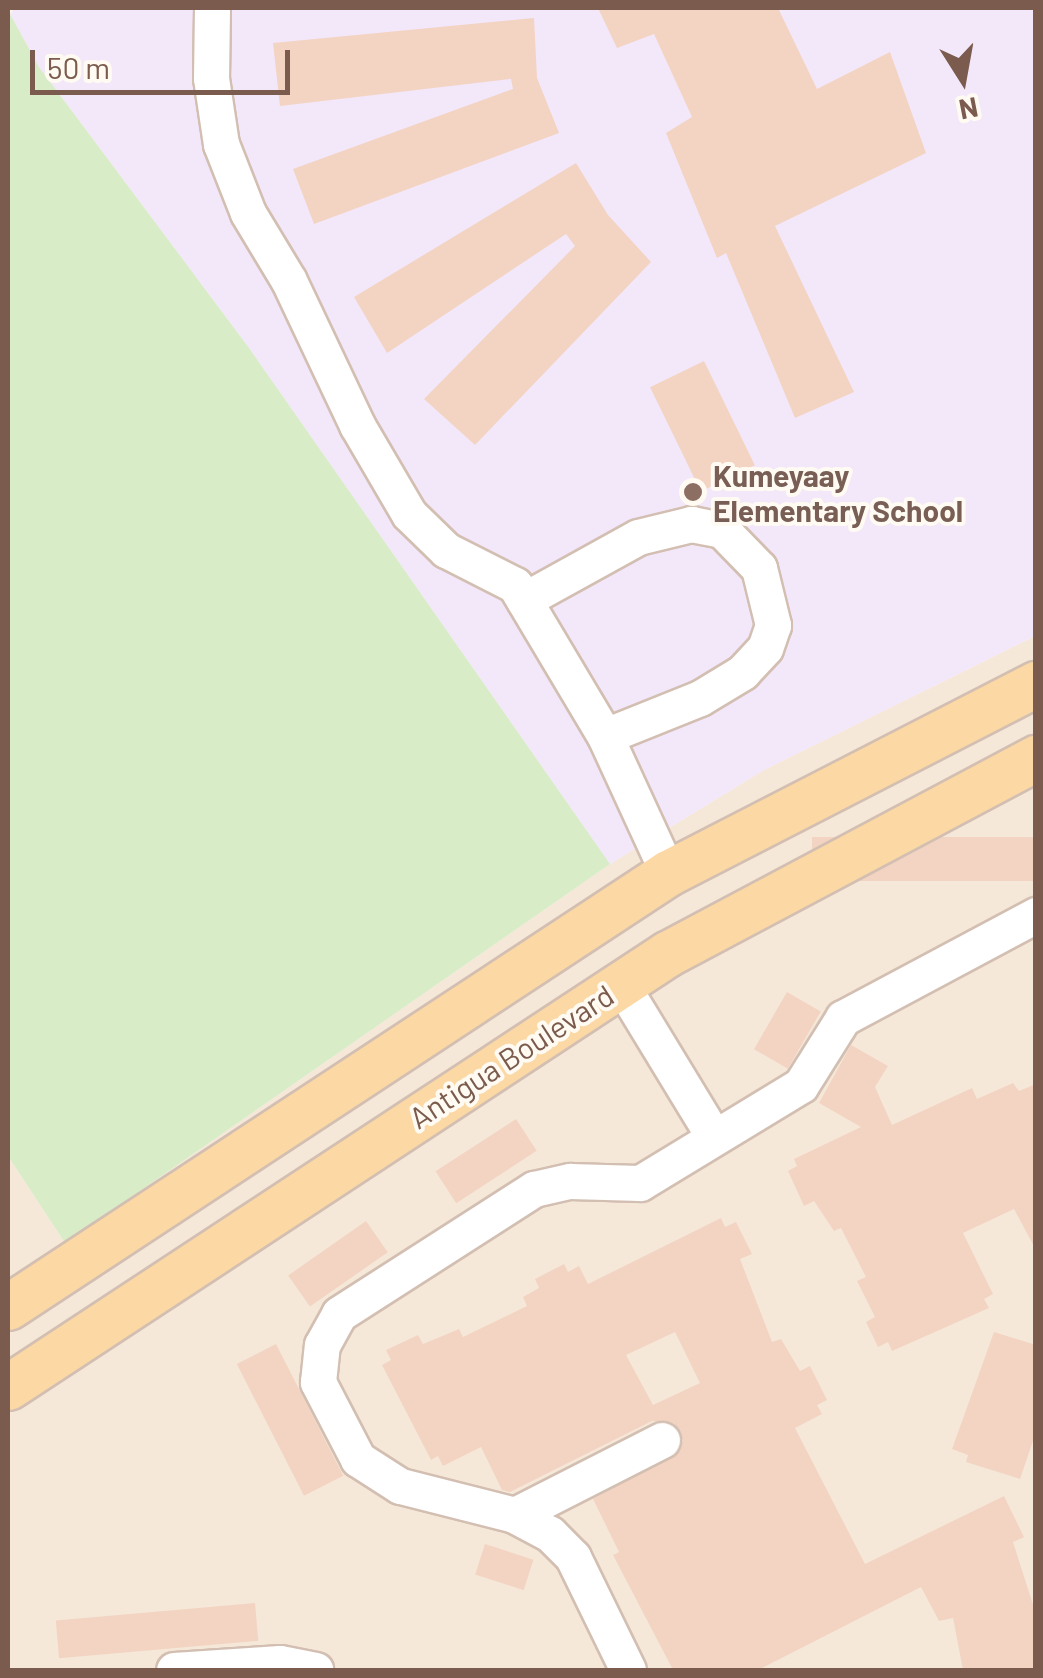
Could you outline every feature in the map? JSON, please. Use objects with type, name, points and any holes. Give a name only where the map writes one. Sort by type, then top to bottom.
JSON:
[{"type":"main road","points":[[8,1307],[668,873],[1036,684]]},
{"type":"main road","name":"Antigua Boulevard","points":[[8,1387],[621,984],[1036,758]]},
{"type":"main road","points":[[613,910],[608,945],[621,984]]},
{"type":"lane","points":[[212,8],[211,78],[221,144],[248,213],[289,281],[357,425],[409,514],[446,550],[515,585],[605,736],[668,873]]},
{"type":"lane","points":[[524,600],[638,537],[692,524],[722,530],[759,568],[772,625],[765,648],[742,672],[700,698],[605,736]]},
{"type":"lane","points":[[628,1670],[573,1557],[550,1534],[515,1514],[400,1486],[358,1459],[318,1382],[322,1345],[338,1314],[534,1189],[570,1181],[640,1183],[801,1085],[843,1018],[1036,915]]},
{"type":"lane","points":[[621,984],[714,1138]]},
{"type":"lane","points":[[515,1514],[662,1440]]},
{"type":"lane","points":[[174,1670],[280,1663],[316,1670]]},
{"type":"shaded area","name":"Kumeyaay Elementary School","points":[[15,8],[1035,8],[1035,636],[764,770],[610,864],[249,348],[39,67],[10,14]]},
{"type":"shaded area","points":[[1035,636],[1035,1670],[8,1670],[8,1156],[65,1243],[610,864],[764,770]]},
{"type":"green space","points":[[10,14],[39,67],[249,348],[610,864],[65,1243],[8,1156]]},
{"type":"building","points":[[598,8],[778,8],[817,89],[890,52],[926,153],[775,226],[854,392],[795,418],[726,253],[717,258],[666,133],[692,117],[654,34],[617,48]]},
{"type":"building","points":[[534,18],[537,78],[559,133],[314,224],[293,169],[513,89],[511,79],[280,106],[273,43]]},
{"type":"building","points":[[576,163],[608,215],[651,262],[475,445],[424,399],[575,246],[566,234],[387,353],[354,297]]},
{"type":"building","points":[[704,361],[755,465],[701,492],[650,387]]},
{"type":"building","points":[[812,837],[1036,837],[1036,881],[812,881]]},
{"type":"building","points":[[787,992],[821,1012],[788,1069],[754,1049]]},
{"type":"building","points":[[851,1045],[888,1066],[875,1087],[892,1125],[972,1088],[977,1099],[1013,1083],[1019,1091],[1036,1084],[1036,1250],[1014,1209],[963,1233],[993,1294],[984,1299],[989,1308],[892,1351],[888,1342],[878,1347],[866,1322],[875,1317],[857,1281],[866,1277],[841,1228],[834,1231],[814,1201],[804,1206],[788,1171],[797,1166],[794,1159],[861,1127],[819,1103]]},
{"type":"building","points":[[516,1119],[537,1151],[456,1203],[435,1171]]},
{"type":"building","points":[[721,1218],[725,1227],[736,1222],[752,1254],[740,1259],[772,1342],[781,1339],[800,1371],[810,1366],[827,1400],[817,1405],[822,1414],[795,1428],[865,1564],[1004,1496],[1024,1537],[1013,1542],[1036,1614],[1036,1670],[963,1670],[953,1618],[939,1621],[921,1587],[758,1670],[673,1670],[613,1555],[619,1552],[593,1499],[679,1452],[683,1440],[674,1423],[652,1421],[510,1492],[502,1490],[481,1447],[443,1466],[438,1456],[431,1460],[382,1365],[391,1360],[386,1350],[418,1335],[423,1344],[459,1329],[463,1337],[527,1306],[523,1297],[539,1288],[535,1279],[564,1264],[568,1272],[579,1266],[588,1284]],"holes":[[[675,1332],[700,1383],[653,1405],[626,1355]]]},
{"type":"building","points":[[366,1221],[388,1252],[310,1307],[288,1275]]},
{"type":"building","points":[[994,1332],[1036,1345],[1036,1432],[1020,1479],[966,1462],[968,1455],[952,1449]]},
{"type":"building","points":[[276,1344],[343,1476],[304,1496],[237,1364]]},
{"type":"building","points":[[485,1544],[534,1560],[524,1590],[475,1574]]},
{"type":"building","points":[[255,1603],[258,1641],[59,1658],[56,1620]]},
{"type":"place","name":"Kumeyaay Elementary School","points":[[693,492]]}]
